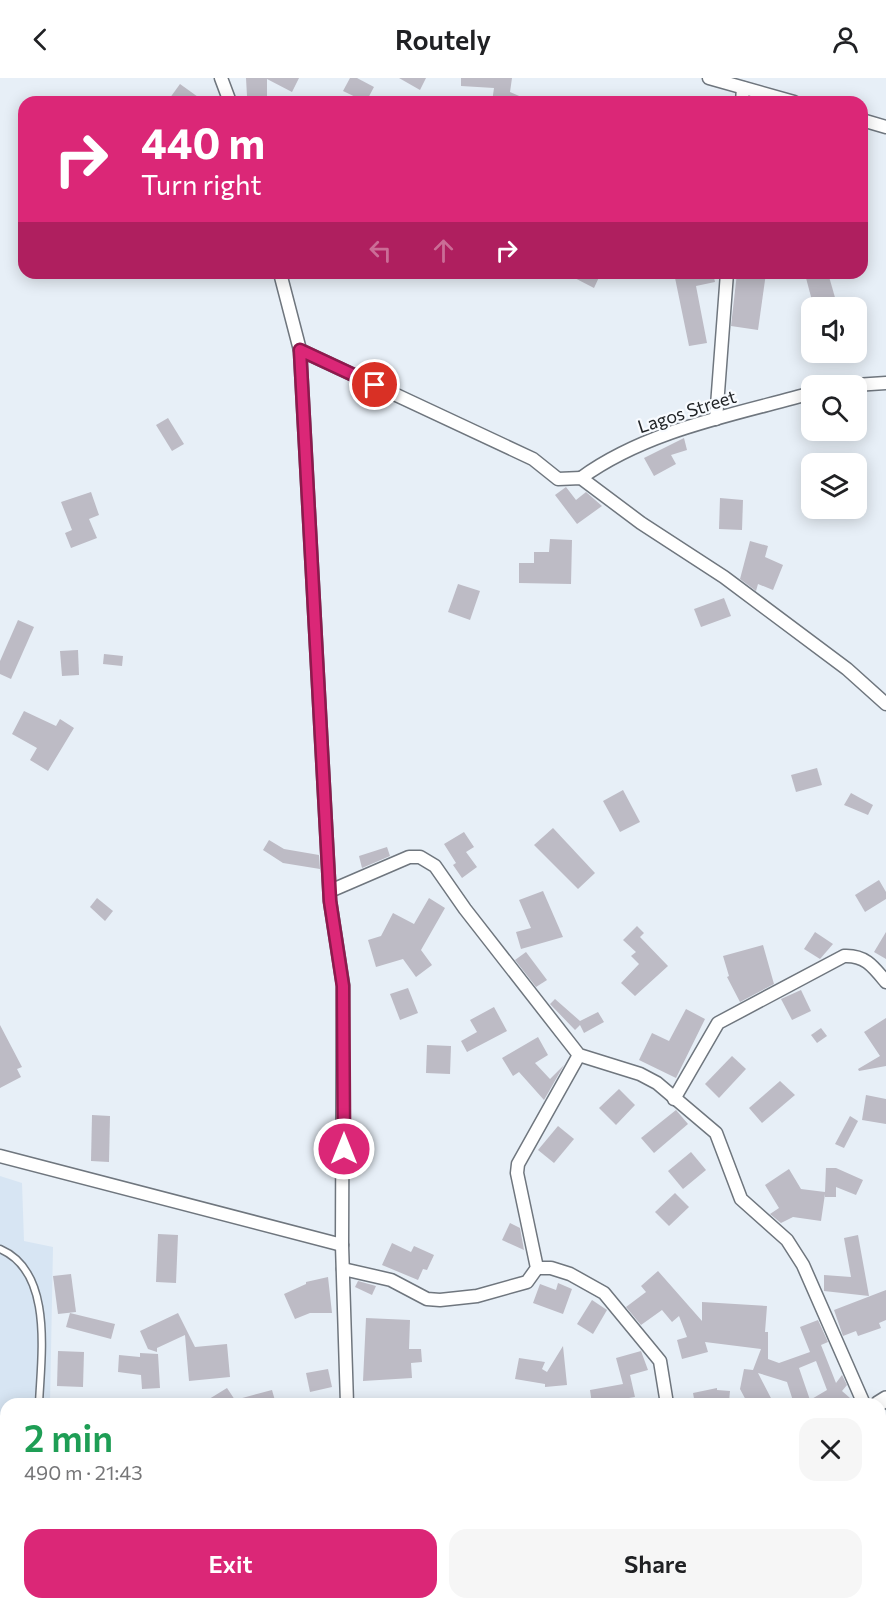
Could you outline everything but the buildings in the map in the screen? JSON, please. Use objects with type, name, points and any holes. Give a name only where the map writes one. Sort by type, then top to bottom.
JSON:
[{"type":"street","points":[[221,78],[228,96]]},
{"type":"street","points":[[709,78],[772,96]]},
{"type":"street","points":[[742,96],[743,88]]},
{"type":"street","points":[[868,122],[886,127]]},
{"type":"street","points":[[282,279],[300,350],[330,891],[343,986],[342,1245],[347,1398]]},
{"type":"street","points":[[716,419],[727,279]]},
{"type":"street","points":[[300,350],[533,459],[558,479],[581,478],[641,523],[734,584],[847,669],[886,704]]},
{"type":"street","points":[[867,384],[886,383]]},
{"type":"street","name":"Lagos Street","points":[[581,478],[610,457],[716,419],[801,396]]},
{"type":"street","points":[[330,891],[409,857],[420,857],[435,866],[465,909],[579,1055],[640,1074],[657,1083],[716,1133],[741,1199],[787,1240],[803,1265],[861,1398]]},
{"type":"street","points":[[674,1099],[692,1071],[704,1042],[718,1023],[844,956],[856,956],[870,962],[886,982]]},
{"type":"street","points":[[537,1268],[517,1173],[518,1164],[579,1055]]},
{"type":"street","points":[[0,1156],[342,1245]]},
{"type":"street","points":[[343,1269],[391,1280],[427,1299],[440,1300],[477,1296],[526,1282],[537,1268]]},
{"type":"street","points":[[537,1268],[551,1268],[570,1274],[604,1293],[660,1361],[666,1398]]},
{"type":"lane","points":[[0,1249],[20,1262],[32,1278],[38,1294],[41,1353],[39,1398]]},
{"type":"shaded area","points":[[0,1176],[22,1183],[24,1241],[53,1247],[50,1398],[0,1398]]},
{"type":"route","points":[[344,1149],[343,986],[330,901],[327,814],[316,686],[313,566],[300,350],[375,385]]}]
